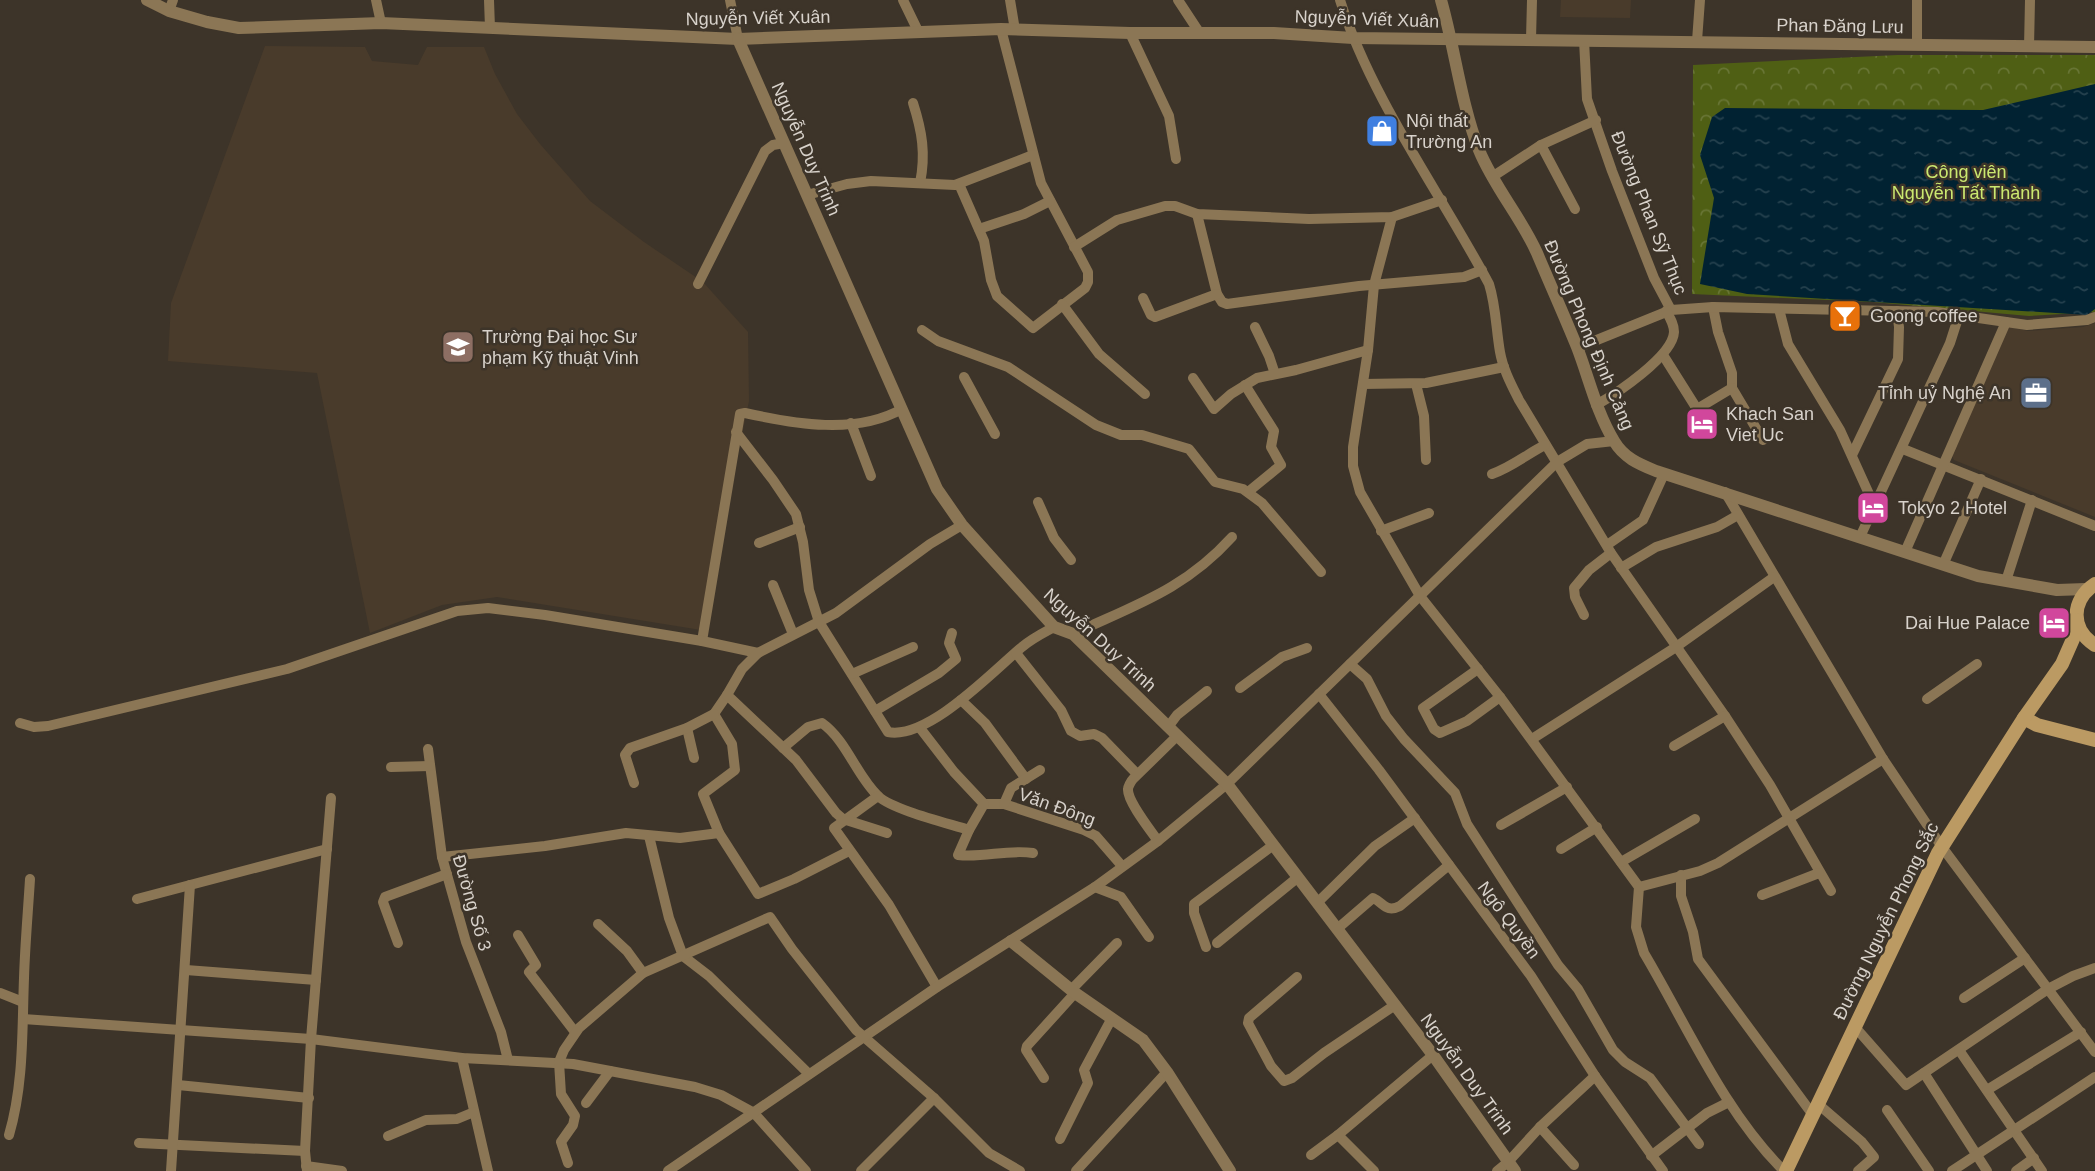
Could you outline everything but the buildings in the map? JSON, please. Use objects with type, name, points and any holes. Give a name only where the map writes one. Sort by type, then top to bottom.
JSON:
[{"type":"main road","name":"Đường Nguyễn Phong Sắc","points":[[1785,1171],[1942,847],[2024,718],[2062,664],[2073,639],[2080,598],[2092,586]]},
{"type":"main road","points":[[2076,617],[2080,631],[2095,645]]},
{"type":"main road","name":"Đường Nguyễn Phong Sắc","points":[[2062,664],[2074,654],[2095,645]]},
{"type":"main road","points":[[2024,718],[2037,725],[2095,740]]},
{"type":"street","name":"Nguyễn Viết Xuân","points":[[147,0],[171,6],[207,23],[239,28],[381,23],[738,39],[1008,29],[1452,40],[1584,40]]},
{"type":"street","points":[[376,0],[381,23]]},
{"type":"street","points":[[489,0],[490,28]]},
{"type":"street","points":[[730,0],[738,39]]},
{"type":"street","points":[[903,0],[918,31]]},
{"type":"street","points":[[959,184],[986,248],[991,280],[1000,300],[1033,328],[1079,293],[1088,282],[1088,272],[1041,183],[1008,29],[1010,0]]},
{"type":"street","points":[[1178,0],[1199,32]]},
{"type":"street","points":[[1340,0],[1353,38],[1393,116],[1482,270],[1494,301],[1504,367],[1519,400],[1621,568],[1725,716],[1789,816],[1831,891]]},
{"type":"street","name":"Đường Phong Định Cảng","points":[[1441,0],[1479,150],[1535,249],[1577,348],[1596,405],[1614,442],[1624,454],[1635,462],[1664,474],[1979,576],[2057,590],[2092,586]]},
{"type":"street","points":[[1531,39],[1532,0]]},
{"type":"street","points":[[1697,41],[1700,0]]},
{"type":"street","points":[[1917,0],[1917,45]]},
{"type":"street","points":[[2029,47],[2030,0]]},
{"type":"street","points":[[1130,33],[1169,116],[1176,159]]},
{"type":"street","name":"Nguyễn Duy Trinh","points":[[738,39],[937,489],[962,525],[1054,627],[1073,634],[1227,784],[1433,1055],[1512,1166]]},
{"type":"street","name":"Phan Đăng Lưu","points":[[1584,40],[2095,47]]},
{"type":"street","name":"Đường Phan Sỹ Thục","points":[[1584,40],[1587,99],[1612,171],[1669,311],[1713,307],[1937,312],[2027,326],[2095,317]]},
{"type":"street","points":[[913,103],[921,129],[924,159],[920,183]]},
{"type":"street","points":[[1492,177],[1541,145],[1596,120]]},
{"type":"street","points":[[700,281],[765,151],[773,145],[784,143]]},
{"type":"street","points":[[1541,145],[1575,209]]},
{"type":"street","points":[[807,195],[859,182],[948,186],[1033,155]]},
{"type":"street","points":[[1074,247],[1117,220],[1147,210],[1175,206],[1197,214],[1309,219],[1392,217],[1441,200]]},
{"type":"street","points":[[979,229],[1024,214],[1050,201]]},
{"type":"street","points":[[1197,214],[1217,294],[1222,302],[1233,304],[1464,276],[1482,270]]},
{"type":"street","points":[[1392,217],[1374,285],[1368,350],[1353,447],[1353,466],[1360,492],[1420,596],[1532,739],[1639,887],[1636,927],[1644,953],[1729,1102],[1766,1154],[1785,1171]]},
{"type":"street","points":[[1143,298],[1151,315],[1155,317],[1217,294]]},
{"type":"street","points":[[1062,304],[1099,354],[1145,394]]},
{"type":"street","points":[[1713,307],[1732,373],[1732,388],[1763,440]]},
{"type":"street","points":[[1779,309],[1788,344],[1823,399],[1874,505]]},
{"type":"street","points":[[1577,348],[1669,311],[1674,334],[1662,355],[1596,405]]},
{"type":"street","points":[[1852,455],[1898,359],[1897,312]]},
{"type":"street","points":[[1860,537],[1903,449],[1950,343],[1959,315]]},
{"type":"street","points":[[1905,552],[2006,322]]},
{"type":"street","points":[[1255,327],[1275,374]]},
{"type":"street","points":[[922,330],[938,341],[1008,367],[1096,425],[1122,435],[1142,435],[1189,449],[1215,482],[1244,489],[1262,503],[1295,538],[1321,572]]},
{"type":"street","points":[[1193,379],[1214,409],[1257,378],[1368,350]]},
{"type":"street","points":[[1662,355],[1698,409],[1732,388]]},
{"type":"street","points":[[1363,384],[1442,381],[1504,367]]},
{"type":"street","points":[[964,377],[995,434]]},
{"type":"street","points":[[1416,384],[1424,416],[1426,460]]},
{"type":"street","points":[[1245,385],[1274,431],[1271,447],[1282,465],[1248,492]]},
{"type":"street","points":[[702,641],[740,414],[811,424],[851,423],[881,419],[902,409]]},
{"type":"street","points":[[851,423],[871,477]]},
{"type":"street","points":[[736,432],[790,503],[800,527],[809,590],[819,622],[888,733],[896,734],[920,728],[961,700],[1023,646],[1054,627]]},
{"type":"street","points":[[668,1171],[937,987],[1095,887],[1158,841],[1227,784],[1557,462],[1587,443],[1614,442]]},
{"type":"street","points":[[1492,474],[1545,444]]},
{"type":"street","points":[[1903,449],[2095,526]]},
{"type":"street","points":[[1584,615],[1575,597],[1574,588],[1609,549],[1643,520],[1664,474]]},
{"type":"street","points":[[1943,565],[1981,479]]},
{"type":"street","points":[[1726,492],[1883,758],[1942,847],[2095,1052]]},
{"type":"street","points":[[2006,581],[2032,500]]},
{"type":"street","points":[[1038,502],[1055,538],[1071,560]]},
{"type":"street","points":[[1381,531],[1429,513]]},
{"type":"street","points":[[1621,568],[1656,547],[1717,527],[1738,515]]},
{"type":"street","points":[[634,783],[625,755],[630,748],[687,728],[714,714],[742,669],[758,653],[836,613],[930,544],[962,525]]},
{"type":"street","points":[[759,542],[800,527]]},
{"type":"street","points":[[1073,634],[1180,584],[1232,537]]},
{"type":"street","points":[[1532,739],[1676,647],[1774,577]]},
{"type":"street","points":[[772,585],[793,634]]},
{"type":"street","points":[[2057,590],[2067,596],[2076,617]]},
{"type":"street","points":[[20,723],[34,727],[48,726],[287,669],[457,611],[488,608],[702,641],[758,653]]},
{"type":"street","points":[[874,711],[939,673],[956,659],[949,643],[952,633]]},
{"type":"street","points":[[852,674],[914,647]]},
{"type":"street","points":[[1240,688],[1282,657],[1307,648]]},
{"type":"street","points":[[1016,653],[1061,710],[1071,730],[1080,736],[1094,734],[1102,738],[1137,774]]},
{"type":"street","points":[[1350,663],[1367,679],[1386,716],[1404,739],[1455,793],[1467,824],[1558,965],[1578,989],[1613,1050],[1625,1062],[1650,1078],[1699,1144]]},
{"type":"street","points":[[1927,699],[1977,664]]},
{"type":"street","points":[[1478,669],[1423,708],[1437,733],[1467,721],[1500,697]]},
{"type":"street","points":[[1158,841],[1128,793],[1128,788],[1172,731],[1177,715],[1207,691]]},
{"type":"street","name":"Ngô Quyền","points":[[1319,694],[1415,818],[1550,1003],[1595,1076],[1663,1171]]},
{"type":"street","points":[[727,695],[806,771],[843,820],[887,833]]},
{"type":"street","points":[[961,700],[985,723],[1026,779]]},
{"type":"street","points":[[714,714],[732,744],[735,770],[703,794],[719,833],[758,894],[849,851]]},
{"type":"street","points":[[1674,746],[1725,716]]},
{"type":"street","points":[[783,748],[808,727],[822,723],[838,739],[878,796],[904,808],[969,830]]},
{"type":"street","points":[[687,728],[694,758]]},
{"type":"street","points":[[920,728],[954,772],[984,804],[958,855],[1019,851],[1033,853]]},
{"type":"street","name":"Đường Số 3","points":[[428,749],[442,857],[466,942],[501,1032],[508,1060]]},
{"type":"street","points":[[1639,887],[1718,863],[1883,758]]},
{"type":"street","points":[[391,767],[430,766]]},
{"type":"street","points":[[1004,804],[1011,788],[1040,770]]},
{"type":"street","points":[[1502,825],[1567,787]]},
{"type":"street","points":[[878,796],[834,828],[889,905],[937,987]]},
{"type":"street","points":[[331,798],[311,1039],[305,1151],[307,1168],[342,1171]]},
{"type":"street","name":"Văn Đông","points":[[984,804],[1004,804],[1096,836],[1122,866]]},
{"type":"street","points":[[1317,903],[1376,846],[1415,818]]},
{"type":"street","points":[[1621,862],[1695,819]]},
{"type":"street","points":[[1561,849],[1597,827]]},
{"type":"street","points":[[442,857],[545,846],[626,833],[680,838],[719,833]]},
{"type":"street","points":[[649,836],[669,918],[683,956],[709,976],[809,1074]]},
{"type":"street","points":[[1206,947],[1194,913],[1194,904],[1272,846]]},
{"type":"street","points":[[137,898],[327,849]]},
{"type":"street","points":[[1337,929],[1373,898],[1385,908],[1400,906],[1449,865]]},
{"type":"street","points":[[1762,895],[1819,873]]},
{"type":"street","points":[[398,943],[383,902],[385,897],[447,874]]},
{"type":"street","points":[[1681,876],[1681,897],[1693,932],[1698,959],[1816,1109],[1855,1136],[1874,1157],[1858,1171]]},
{"type":"street","points":[[1217,943],[1297,878]]},
{"type":"street","points":[[9,1135],[22,1060],[30,880]]},
{"type":"street","points":[[170,1171],[190,885]]},
{"type":"street","points":[[1095,887],[1121,897],[1149,937]]},
{"type":"street","points":[[568,1163],[561,1142],[573,1125],[575,1116],[561,1094],[559,1062],[575,1032],[643,973],[770,917],[856,1030],[933,1098],[989,1153],[1020,1171]]},
{"type":"street","points":[[598,924],[627,951],[643,973]]},
{"type":"street","points":[[518,935],[536,965],[529,972],[575,1032]]},
{"type":"street","points":[[1011,941],[1073,991],[1143,1040],[1167,1072],[1230,1171]]},
{"type":"street","points":[[1044,1077],[1026,1050],[1027,1046],[1117,943]]},
{"type":"street","points":[[1964,998],[2025,958]]},
{"type":"street","points":[[1855,1027],[1906,1085],[2048,989],[2095,968]]},
{"type":"street","points":[[186,970],[316,980]]},
{"type":"street","points":[[1297,977],[1249,1018],[1248,1023],[1271,1066],[1284,1081],[1395,1005]]},
{"type":"street","points":[[0,993],[23,1003]]},
{"type":"street","points":[[1060,1139],[1088,1083],[1084,1070],[1111,1018]]},
{"type":"street","points":[[23,1019],[311,1039],[462,1058],[559,1062],[695,1087],[721,1095],[754,1113],[806,1171]]},
{"type":"street","points":[[1987,1090],[2081,1032]]},
{"type":"street","points":[[1959,1049],[2042,1171]]},
{"type":"street","points":[[1311,1155],[1433,1055]]},
{"type":"street","points":[[462,1058],[488,1171]]},
{"type":"street","points":[[586,1103],[610,1072]]},
{"type":"street","points":[[1076,1171],[1167,1072]]},
{"type":"street","points":[[1924,1073],[1987,1171]]},
{"type":"street","points":[[1497,1171],[1512,1166],[1540,1127],[1595,1076]]},
{"type":"street","points":[[1952,1171],[2095,1077]]},
{"type":"street","points":[[178,1085],[309,1098]]},
{"type":"street","points":[[861,1171],[933,1098]]},
{"type":"street","points":[[1651,1156],[1707,1113],[1729,1102]]},
{"type":"street","points":[[1887,1110],[1929,1171]]},
{"type":"street","points":[[388,1136],[426,1120],[457,1119],[474,1112]]},
{"type":"street","points":[[1540,1127],[1574,1165]]},
{"type":"street","points":[[1338,1135],[1374,1171]]},
{"type":"street","points":[[139,1143],[305,1151]]},
{"type":"street","points":[[2016,1171],[2034,1158]]},
{"type":"shaded area","points":[[1561,0],[1631,0],[1630,18],[1560,17]]},
{"type":"shaded area","name":"Trường Đại học Sư phạm Kỹ thuật Vinh","points":[[265,46],[365,47],[372,61],[418,65],[427,47],[484,47],[517,114],[590,201],[703,282],[748,332],[749,401],[701,630],[497,597],[442,605],[370,633],[317,373],[168,361],[171,303]]},
{"type":"shaded area","name":"Tỉnh uỷ Nghệ An","points":[[2095,323],[2095,517],[1954,460],[1951,454],[2007,326],[2028,331],[2083,327]]},
{"type":"green space","name":"Công viên Nguyễn Tất Thành","points":[[1898,55],[2095,55],[2095,312],[2029,316],[1873,302],[1692,294],[1693,65]]},
{"type":"water","name":"Công viên Nguyễn Tất Thành","points":[[2095,84],[2095,309],[2087,315],[1747,294],[1700,284],[1714,198],[1700,155],[1712,117],[1725,108],[1983,110]]},
{"type":"place","name":"Nội thất Trường An","points":[[1382,131]]},
{"type":"place","name":"Goong coffee","points":[[1845,316]]},
{"type":"place","name":"Trường Đại học Sư phạm Kỹ thuật Vinh","points":[[458,347]]},
{"type":"place","name":"Tỉnh uỷ Nghệ An","points":[[2036,393]]},
{"type":"place","name":"Khach San Viet Uc","points":[[1702,424]]},
{"type":"place","name":"Tokyo 2 Hotel","points":[[1873,508]]},
{"type":"place","name":"Dai Hue Palace","points":[[2054,623]]}]
